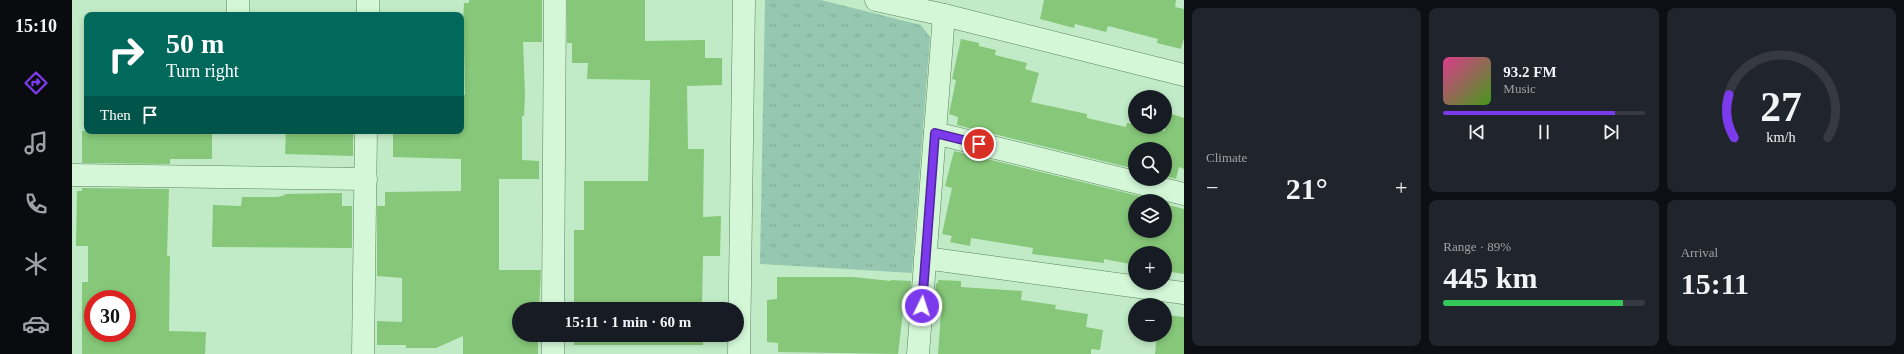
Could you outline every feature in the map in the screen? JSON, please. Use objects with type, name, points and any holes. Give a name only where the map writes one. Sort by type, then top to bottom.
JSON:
[{"type":"street","points":[[238,0],[238,12]]},
{"type":"street","points":[[368,0],[368,12]]},
{"type":"street","points":[[553,302],[555,0]]},
{"type":"street","points":[[739,354],[744,0]]},
{"type":"street","points":[[876,0],[944,15],[1184,75]]},
{"type":"street","points":[[918,354],[944,15]]},
{"type":"street","points":[[935,133],[1184,194]]},
{"type":"street","points":[[363,354],[366,134]]},
{"type":"street","points":[[72,175],[366,179]]},
{"type":"street","points":[[925,258],[1184,293]]},
{"type":"street","points":[[553,342],[553,354]]},
{"type":"green space","points":[[765,0],[821,0],[921,25],[930,37],[912,273],[760,264]]},
{"type":"building","points":[[469,0],[542,0],[542,42],[523,42],[525,94],[524,116],[522,116],[522,160],[539,161],[539,179],[499,179],[499,270],[541,270],[539,302],[512,302],[512,342],[538,342],[538,354],[463,354],[463,336],[436,348],[406,348],[406,345],[377,345],[377,321],[402,322],[402,278],[377,276],[377,206],[385,206],[385,192],[461,191],[461,159],[393,157],[393,134],[464,134],[464,3],[469,3]]},
{"type":"building","points":[[567,0],[645,0],[645,41],[705,40],[705,58],[722,58],[722,85],[687,86],[688,149],[704,149],[703,217],[721,216],[720,256],[703,256],[702,302],[574,302],[574,230],[584,230],[584,181],[648,181],[650,80],[587,79],[588,63],[572,63],[572,43],[567,43]]},
{"type":"building","points":[[1044,0],[1176,0],[1175,7],[1184,9],[1184,38],[1181,49],[1157,43],[1158,39],[1108,26],[1106,32],[1075,24],[1074,28],[1040,19]]},
{"type":"building","points":[[961,39],[979,43],[979,46],[996,50],[995,55],[1027,63],[1025,69],[1039,73],[1031,102],[1087,114],[1087,118],[1126,127],[1128,123],[1128,134],[1172,134],[1172,114],[1184,118],[1184,169],[1179,167],[1176,179],[1172,178],[1172,142],[1128,142],[1128,167],[957,125],[958,117],[949,114],[956,80],[952,79]]},
{"type":"building","points":[[82,131],[84,131],[84,134],[212,134],[212,159],[170,159],[170,164],[82,163]]},
{"type":"building","points":[[286,134],[353,134],[353,156],[285,154]]},
{"type":"building","points":[[954,151],[1131,194],[1128,194],[1128,238],[1172,238],[1172,206],[1184,209],[1184,274],[1172,272],[1172,246],[1128,246],[1128,264],[1104,259],[1104,263],[1032,254],[1033,248],[971,238],[970,246],[950,242],[952,236],[942,234],[952,188],[945,186]]},
{"type":"building","points":[[82,188],[169,189],[167,256],[170,256],[169,331],[206,332],[205,354],[82,354],[82,282],[88,282],[88,246],[76,246],[77,191],[82,191]]},
{"type":"building","points":[[342,193],[342,206],[352,206],[352,248],[212,247],[213,205],[241,206],[242,197],[278,197],[285,194]]},
{"type":"building","points":[[777,277],[853,277],[891,281],[911,281],[909,312],[903,312],[898,354],[778,352],[778,343],[767,342],[767,300],[777,299]]},
{"type":"building","points":[[938,280],[961,281],[961,287],[1022,291],[1021,300],[1056,305],[1055,309],[1088,314],[1086,327],[1103,330],[1100,350],[1091,349],[1091,354],[938,354],[941,314],[934,314],[936,283],[938,283]]},
{"type":"building","points":[[1172,316],[1184,317],[1184,354],[1155,354],[1156,342],[1172,342]]},
{"type":"building","points":[[574,342],[703,342],[703,345],[574,345]]},
{"type":"route","points":[[922,306],[935,133],[979,144]]}]
